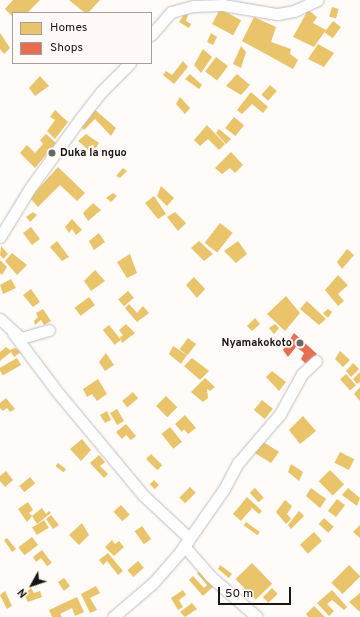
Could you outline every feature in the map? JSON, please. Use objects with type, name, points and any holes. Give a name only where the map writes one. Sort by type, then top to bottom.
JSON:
[{"type":"street","points":[[152,34],[171,12],[193,6],[224,5],[277,14],[294,11],[318,0]]},
{"type":"street","points":[[0,237],[30,188],[80,119],[129,64]]},
{"type":"street","points":[[0,319],[13,333],[59,394],[144,496],[186,542],[210,576],[257,617]]},
{"type":"street","points":[[13,333],[21,338],[48,330]]},
{"type":"street","points":[[113,617],[153,583],[186,542],[224,489],[238,464],[280,414],[302,374],[316,361]]},
{"type":"building: Homes","points":[[13,0],[40,0],[28,12],[12,12],[12,16],[5,9]]},
{"type":"building: Homes","points":[[69,0],[100,0],[89,12],[84,12]]},
{"type":"building: Homes","points":[[332,7],[339,9],[336,19],[329,17]]},
{"type":"building: Homes","points":[[220,9],[241,20],[233,35],[212,24]]},
{"type":"building: Homes","points":[[308,10],[317,17],[313,23],[326,30],[314,47],[293,37]]},
{"type":"building: Homes","points":[[185,13],[188,15],[186,21],[191,24],[189,28],[179,22]]},
{"type":"building: Homes","points":[[254,17],[276,27],[271,42],[291,49],[290,54],[298,60],[293,69],[242,41]]},
{"type":"building: Homes","points":[[333,21],[341,27],[333,38],[325,32]]},
{"type":"building: Homes","points":[[0,33],[10,48],[4,54],[0,49]]},
{"type":"building: Homes","points":[[211,33],[217,37],[213,45],[207,42]]},
{"type":"building: Homes","points":[[318,44],[334,53],[324,67],[308,59]]},
{"type":"building: Homes","points":[[241,46],[246,52],[241,68],[233,64]]},
{"type":"building: Homes","points":[[203,49],[212,57],[201,73],[194,65]]},
{"type":"building: Homes","points":[[216,57],[228,66],[217,80],[205,71]]},
{"type":"building: Homes","points":[[183,61],[188,67],[174,84],[163,75],[166,71],[172,75]]},
{"type":"building: Homes","points":[[190,74],[202,85],[199,89],[185,79]]},
{"type":"building: Homes","points":[[237,74],[250,85],[241,95],[226,86]]},
{"type":"building: Homes","points":[[40,76],[49,86],[35,96],[29,88]]},
{"type":"building: Homes","points":[[270,85],[277,91],[268,101],[261,95]]},
{"type":"building: Homes","points":[[251,92],[268,107],[263,113],[252,104],[242,114],[237,110]]},
{"type":"building: Homes","points":[[180,97],[190,108],[185,114],[176,104]]},
{"type":"building: Homes","points":[[93,108],[116,128],[111,136],[95,119],[84,130],[80,126]]},
{"type":"building: Homes","points":[[55,110],[68,122],[55,139],[47,131],[55,120],[50,117]]},
{"type":"building: Homes","points":[[234,117],[244,125],[235,136],[225,128]]},
{"type":"building: Homes","points":[[207,125],[225,144],[219,150],[208,139],[200,146],[194,140]]},
{"type":"building: Homes","points":[[219,129],[231,139],[226,144],[216,133]]},
{"type":"building: Homes","points":[[46,134],[56,143],[35,168],[20,153],[27,145],[35,153],[43,144],[40,140]]},
{"type":"building: Homes","points":[[86,134],[99,143],[92,153],[78,141]]},
{"type":"building: Homes","points":[[231,152],[243,165],[235,173],[230,168],[222,174],[215,168]]},
{"type":"building: Homes","points":[[58,167],[85,193],[77,201],[60,185],[38,207],[30,198]]},
{"type":"building: Homes","points":[[123,168],[127,171],[120,178],[116,176]]},
{"type":"building: Homes","points":[[161,186],[174,198],[167,206],[157,196]]},
{"type":"building: Homes","points":[[113,193],[117,196],[111,202],[106,198]]},
{"type":"building: Homes","points":[[154,196],[166,214],[158,219],[145,203]]},
{"type":"building: Homes","points":[[93,203],[101,210],[88,221],[83,213]]},
{"type":"building: Homes","points":[[33,212],[37,215],[30,222],[26,217]]},
{"type":"building: Homes","points":[[175,212],[186,223],[178,231],[167,217]]},
{"type":"building: Homes","points":[[72,219],[82,230],[76,235],[72,229],[69,233],[65,227]]},
{"type":"building: Homes","points":[[220,223],[233,233],[217,253],[205,243]]},
{"type":"building: Homes","points":[[31,227],[40,239],[32,245],[23,233]]},
{"type":"building: Homes","points":[[99,233],[105,242],[94,250],[89,241]]},
{"type":"building: Homes","points":[[57,241],[69,257],[62,261],[50,247]]},
{"type":"building: Homes","points":[[199,241],[213,254],[204,261],[191,248]]},
{"type":"building: Homes","points":[[238,241],[247,254],[236,263],[224,251]]},
{"type":"building: Homes","points":[[1,246],[8,254],[3,259],[0,255]]},
{"type":"building: Homes","points":[[347,249],[354,255],[342,269],[337,262]]},
{"type":"building: Homes","points":[[12,253],[27,265],[17,275],[5,261]]},
{"type":"building: Homes","points":[[130,254],[137,273],[127,278],[117,262]]},
{"type":"building: Homes","points":[[0,260],[7,267],[2,275],[0,273]]},
{"type":"building: Homes","points":[[95,270],[105,281],[91,291],[84,281]]},
{"type":"building: Homes","points":[[338,275],[348,285],[338,294],[344,301],[338,306],[325,290]]},
{"type":"building: Homes","points":[[194,277],[205,289],[197,298],[186,285]]},
{"type":"building: Homes","points":[[11,279],[16,288],[3,294],[0,285]]},
{"type":"building: Homes","points":[[31,289],[40,302],[33,307],[23,295]]},
{"type":"building: Homes","points":[[128,291],[134,298],[124,306],[118,300]]},
{"type":"building: Homes","points":[[286,296],[300,313],[285,331],[267,314]]},
{"type":"building: Homes","points":[[89,297],[95,305],[81,316],[75,308]]},
{"type":"building: Homes","points":[[307,301],[326,319],[319,325],[300,309]]},
{"type":"building: Homes","points":[[129,304],[137,313],[143,306],[149,313],[137,322],[125,308]]},
{"type":"building: Homes","points":[[43,309],[51,321],[44,325],[41,320],[35,325],[34,321],[38,317],[36,313]]},
{"type":"building: Homes","points":[[328,309],[332,312],[328,318],[323,313]]},
{"type":"building: Homes","points":[[255,318],[260,324],[252,331],[247,326]]},
{"type":"building: Homes","points":[[126,324],[135,333],[122,343],[120,337],[123,335],[119,330]]},
{"type":"building: Homes","points":[[275,324],[279,328],[274,334],[269,328]]},
{"type":"building: Homes","points":[[109,325],[121,340],[115,345],[103,330]]},
{"type":"building: Homes","points":[[188,338],[196,344],[188,355],[180,349]]},
{"type":"building: Homes","points":[[173,346],[187,355],[181,364],[169,354]]},
{"type":"building: Homes","points":[[6,347],[10,350],[15,348],[21,352],[14,357],[11,352],[0,361],[0,352]]},
{"type":"building: Homes","points":[[340,351],[350,360],[343,367],[335,359]]},
{"type":"building: Homes","points":[[106,353],[114,365],[105,371],[99,362]]},
{"type":"building: Homes","points":[[17,358],[21,365],[3,375],[0,368]]},
{"type":"building: Homes","points":[[192,358],[209,371],[200,380],[184,366]]},
{"type":"building: Homes","points":[[353,363],[359,369],[351,377],[346,371]]},
{"type":"building: Homes","points":[[272,371],[286,382],[279,391],[266,377]]},
{"type":"building: Homes","points":[[360,372],[360,382],[357,384],[353,379]]},
{"type":"building: Homes","points":[[346,374],[356,385],[350,391],[340,379]]},
{"type":"building: Homes","points":[[205,378],[215,387],[210,391],[207,389],[208,398],[203,402],[191,392]]},
{"type":"building: Homes","points":[[98,379],[107,394],[97,401],[92,394],[87,397],[83,389]]},
{"type":"building: Homes","points":[[360,387],[360,401],[354,394]]},
{"type":"building: Homes","points":[[133,392],[138,398],[127,407],[122,401]]},
{"type":"building: Homes","points":[[166,396],[177,407],[167,417],[156,406]]},
{"type":"building: Homes","points":[[6,398],[15,409],[10,412],[7,408],[3,411],[0,408],[0,403]]},
{"type":"building: Homes","points":[[262,400],[273,409],[265,419],[254,410]]},
{"type":"building: Homes","points":[[117,409],[124,421],[117,425],[110,413]]},
{"type":"building: Homes","points":[[107,411],[111,420],[105,423],[100,415]]},
{"type":"building: Homes","points":[[185,415],[196,428],[188,434],[184,429],[182,432],[175,424]]},
{"type":"building: Homes","points":[[303,416],[316,431],[300,444],[289,430]]},
{"type":"building: Homes","points":[[126,424],[136,436],[131,440],[126,435],[122,439],[116,432]]},
{"type":"building: Homes","points":[[170,427],[182,442],[173,449],[161,434]]},
{"type":"building: Homes","points":[[82,439],[91,450],[81,461],[70,449]]},
{"type":"building: Homes","points":[[262,441],[279,452],[271,463],[253,452]]},
{"type":"building: Homes","points":[[340,452],[354,459],[349,470],[335,463]]},
{"type":"building: Homes","points":[[151,454],[162,465],[157,470],[146,459]]},
{"type":"building: Homes","points":[[99,455],[105,462],[100,466],[108,474],[104,478],[90,463]]},
{"type":"building: Homes","points":[[58,463],[66,469],[64,472],[56,466]]},
{"type":"building: Homes","points":[[291,464],[303,472],[299,481],[288,472]]},
{"type":"building: Homes","points":[[330,470],[344,484],[333,495],[319,481]]},
{"type":"building: Homes","points":[[6,471],[13,480],[5,487],[0,481],[0,476]]},
{"type":"building: Homes","points":[[30,477],[35,483],[24,492],[19,486]]},
{"type":"building: Homes","points":[[154,480],[159,485],[155,489],[150,484]]},
{"type":"building: Homes","points":[[190,487],[196,493],[185,503],[179,498]]},
{"type":"building: Homes","points":[[255,488],[264,498],[258,502],[250,493]]},
{"type":"building: Homes","points":[[311,488],[326,499],[320,508],[306,496]]},
{"type":"building: Homes","points":[[348,488],[360,498],[357,506],[342,495]]},
{"type":"building: Homes","points":[[247,497],[262,511],[259,514],[252,508],[241,521],[233,514]]},
{"type":"building: Homes","points":[[337,499],[345,505],[336,517],[328,511]]},
{"type":"building: Homes","points":[[285,500],[292,506],[287,514],[291,519],[286,524],[276,512]]},
{"type":"building: Homes","points":[[28,502],[33,510],[29,513],[32,516],[27,522],[18,509]]},
{"type":"building: Homes","points":[[121,505],[130,515],[122,521],[114,512]]},
{"type":"building: Homes","points":[[42,508],[46,514],[49,511],[51,513],[37,524],[32,516]]},
{"type":"building: Homes","points":[[299,511],[304,516],[291,529],[288,525]]},
{"type":"building: Homes","points":[[51,515],[59,525],[53,529],[46,519]]},
{"type":"building: Homes","points":[[324,518],[334,527],[328,533],[319,524]]},
{"type":"building: Homes","points":[[44,520],[49,528],[37,535],[32,527]]},
{"type":"building: Homes","points":[[246,522],[260,532],[257,535],[244,525]]},
{"type":"building: Homes","points":[[82,523],[89,535],[79,545],[69,535]]},
{"type":"building: Homes","points":[[360,525],[360,538],[353,532]]},
{"type":"building: Homes","points":[[142,526],[151,539],[144,544],[135,531]]},
{"type":"building: Homes","points":[[314,532],[322,541],[308,554],[300,545]]},
{"type":"building: Homes","points":[[32,537],[38,545],[24,555],[18,547]]},
{"type":"building: Homes","points":[[7,538],[16,549],[12,552],[4,540]]},
{"type":"building: Homes","points":[[112,540],[115,544],[119,541],[124,547],[114,556],[105,547]]},
{"type":"building: Homes","points":[[42,550],[52,563],[47,566],[41,558],[36,562],[33,557]]},
{"type":"building: Homes","points":[[108,553],[123,571],[118,575],[107,561],[103,565],[99,560]]},
{"type":"building: Homes","points":[[138,561],[144,568],[133,577],[127,570]]},
{"type":"building: Homes","points":[[252,563],[272,584],[256,600],[235,579]]},
{"type":"building: Homes","points":[[220,565],[232,574],[229,578],[218,569]]},
{"type":"building: Homes","points":[[349,565],[360,577],[343,594],[331,583]]},
{"type":"building: Homes","points":[[201,570],[215,585],[203,596],[189,580],[193,576],[204,588],[207,585],[197,573]]},
{"type":"building: Homes","points":[[64,578],[70,586],[64,591],[58,582]]},
{"type":"building: Homes","points":[[96,586],[100,593],[90,598],[97,610],[90,613],[81,594]]},
{"type":"building: Homes","points":[[31,588],[34,593],[40,591],[42,597],[28,602],[24,594]]},
{"type":"building: Homes","points":[[272,588],[278,594],[268,603],[263,597]]},
{"type":"building: Homes","points":[[183,590],[186,595],[179,600],[183,607],[178,610],[171,598]]},
{"type":"building: Homes","points":[[332,590],[347,607],[344,610],[332,600],[327,604],[334,611],[329,616],[317,603]]},
{"type":"building: Homes","points":[[5,591],[12,606],[7,609],[0,595]]},
{"type":"building: Homes","points":[[360,593],[360,612],[349,602]]},
{"type":"building: Homes","points":[[77,597],[84,612],[75,616],[72,608],[60,614],[62,617],[52,617],[49,610]]},
{"type":"building: Homes","points":[[192,603],[197,609],[185,617],[180,612]]},
{"type":"building: Homes","points":[[314,606],[325,617],[308,617],[306,614]]},
{"type":"building: Shops","points":[[294,333],[317,354],[306,364],[301,359],[304,353],[296,347],[288,357],[283,350]]},
{"type":"place","name":"Duka la nguo","points":[[52,153]]},
{"type":"place","name":"Nyamakokoto","points":[[300,343]]}]
